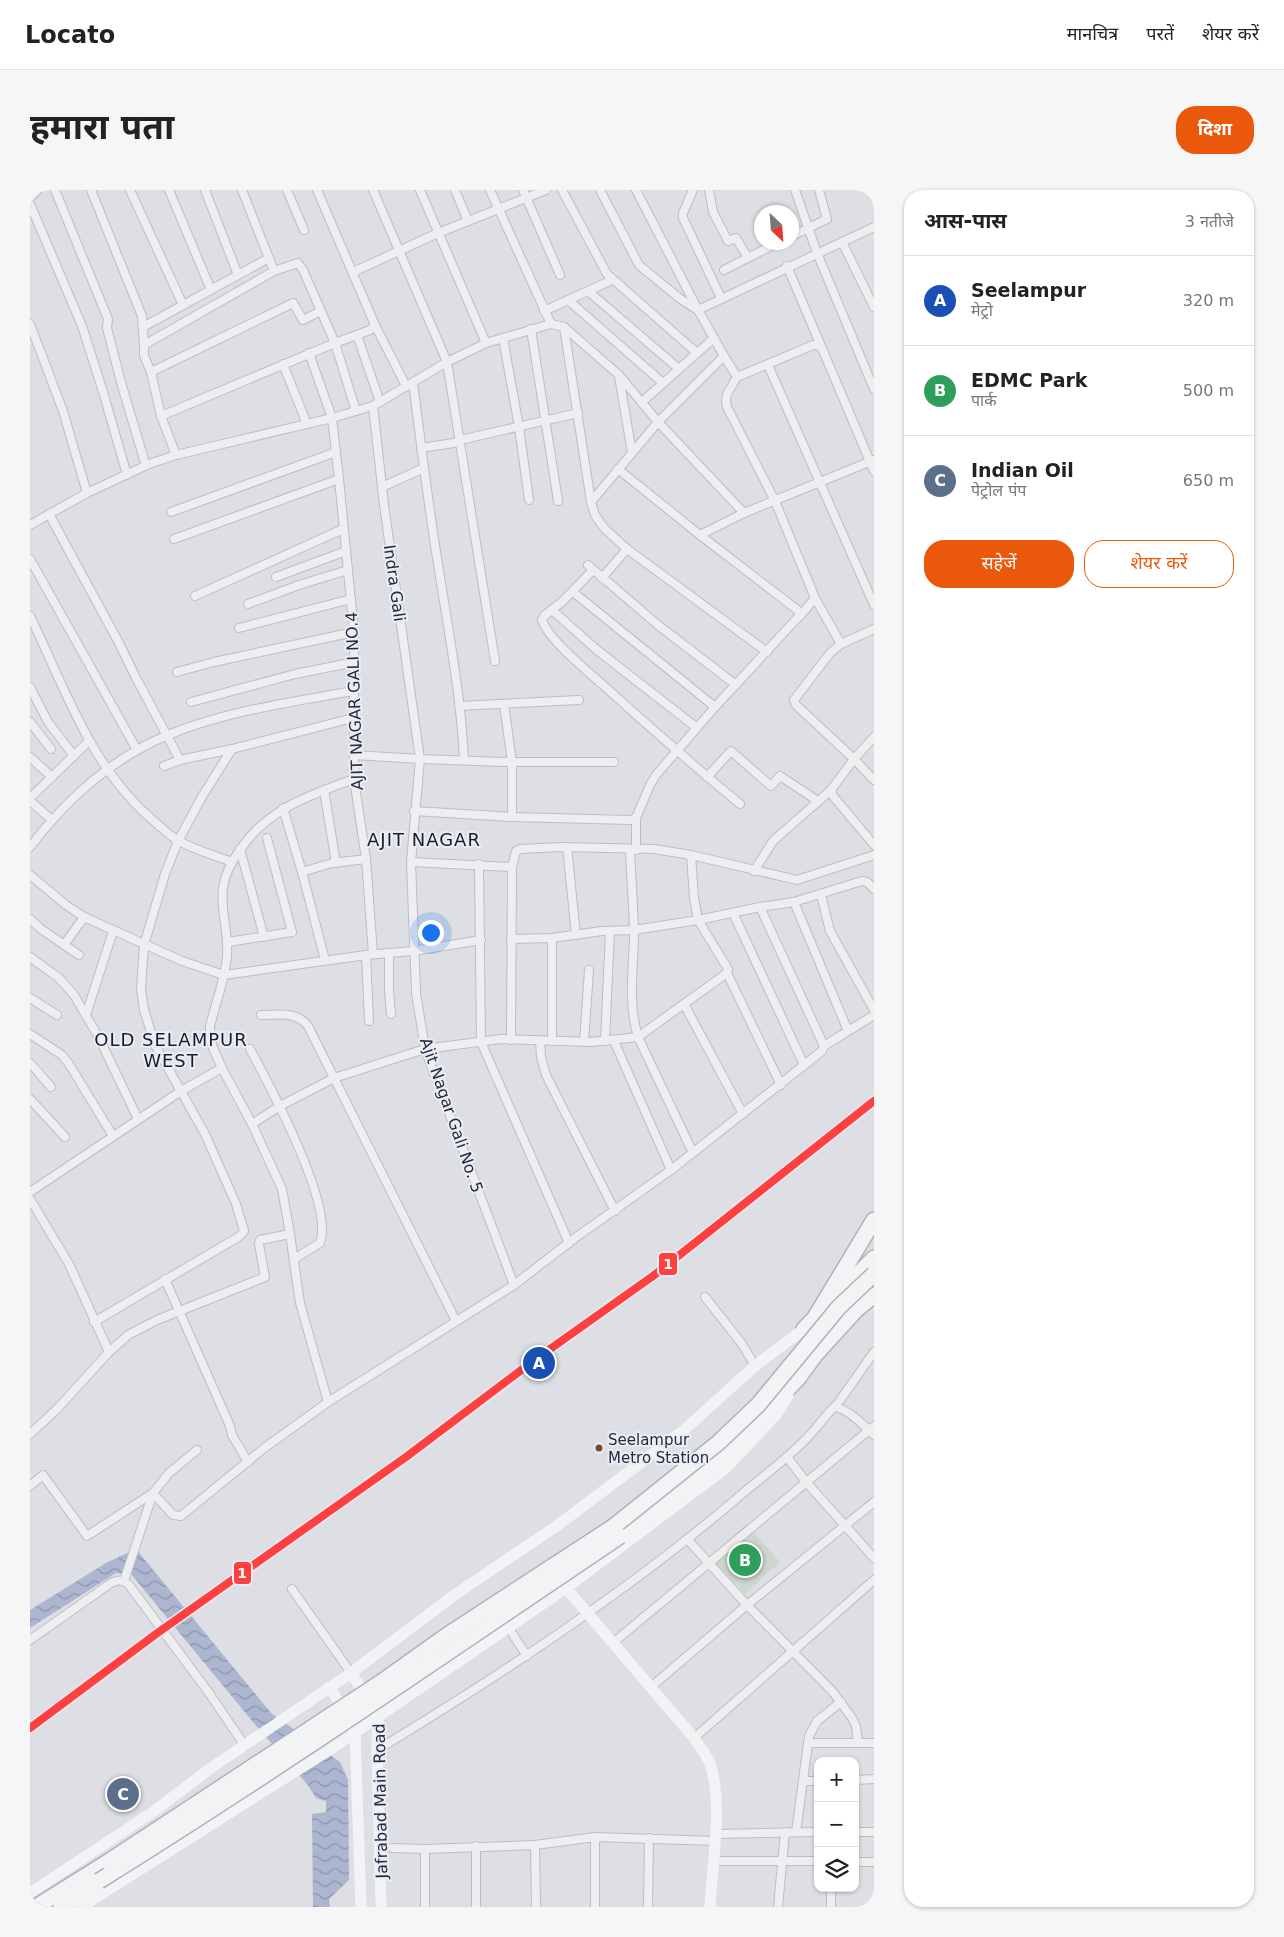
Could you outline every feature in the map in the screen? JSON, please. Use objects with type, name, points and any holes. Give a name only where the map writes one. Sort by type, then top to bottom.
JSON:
[{"type":"highway","points":[[816,1316],[874,1220]]},
{"type":"highway","points":[[804,1329],[874,1258]]},
{"type":"highway","points":[[36,1907],[380,1683],[446,1636],[613,1527],[718,1443],[758,1405],[839,1307],[874,1274]]},
{"type":"highway","points":[[61,1907],[345,1722],[620,1536],[686,1488],[738,1442],[799,1377],[815,1355],[856,1310],[874,1295]]},
{"type":"main road","points":[[30,1893],[153,1812],[211,1768],[352,1673],[414,1624],[558,1525],[683,1431],[754,1366],[804,1329]]},
{"type":"main road","points":[[81,1907],[334,1747],[566,1588],[726,1468],[776,1415],[799,1377]]},
{"type":"main road","points":[[566,1588],[694,1738],[708,1760],[713,1773],[716,1799],[710,1907]]},
{"type":"main road","name":"Jafrabad Main Road","points":[[352,1673],[378,1716],[381,1907]]},
{"type":"main road","name":"Jafrabad Main Road","points":[[330,1687],[355,1733],[361,1907]]},
{"type":"street","points":[[55,190],[108,319],[107,328],[146,466]]},
{"type":"street","points":[[91,190],[142,316],[144,356],[151,372],[161,416],[176,455]]},
{"type":"street","points":[[130,190],[183,305]]},
{"type":"street","points":[[169,190],[211,290]]},
{"type":"street","points":[[205,190],[238,275]]},
{"type":"street","points":[[242,190],[274,271]]},
{"type":"street","points":[[287,190],[304,230]]},
{"type":"street","points":[[317,190],[375,325],[410,384],[459,706],[464,760]]},
{"type":"street","points":[[373,190],[447,362],[495,661]]},
{"type":"street","points":[[420,190],[486,343]]},
{"type":"street","points":[[455,190],[468,221]]},
{"type":"street","points":[[490,190],[544,310],[553,324]]},
{"type":"street","points":[[523,190],[560,275]]},
{"type":"street","points":[[352,272],[438,233],[546,190]]},
{"type":"street","points":[[562,190],[599,263],[612,280],[697,353]]},
{"type":"street","points":[[600,190],[639,266],[679,298],[698,310]]},
{"type":"street","points":[[636,190],[698,310],[737,377]]},
{"type":"street","points":[[693,190],[682,217],[721,298]]},
{"type":"street","points":[[709,190],[714,212],[728,241],[736,238],[748,258]]},
{"type":"street","points":[[795,190],[807,229],[874,389]]},
{"type":"street","points":[[799,233],[828,218],[819,190]]},
{"type":"street","points":[[30,204],[82,326],[127,475]]},
{"type":"street","points":[[698,310],[787,266],[874,227]]},
{"type":"street","points":[[842,242],[874,307]]},
{"type":"street","points":[[724,270],[764,250]]},
{"type":"street","points":[[143,327],[269,258]]},
{"type":"street","points":[[144,344],[274,271],[298,263],[303,270],[334,343],[356,411]]},
{"type":"street","points":[[787,266],[872,460],[874,471]]},
{"type":"street","points":[[544,310],[612,280]]},
{"type":"street","points":[[588,291],[679,369]]},
{"type":"street","points":[[568,300],[663,383]]},
{"type":"street","points":[[151,372],[293,303],[303,320],[321,311]]},
{"type":"street","points":[[30,324],[63,411],[87,493]]},
{"type":"street","points":[[30,525],[87,493],[146,466],[176,455],[332,418],[377,404],[447,362],[486,343],[553,324],[564,327],[619,375],[658,422],[744,513]]},
{"type":"street","points":[[161,416],[309,353],[370,330],[375,325]]},
{"type":"street","points":[[564,327],[591,502],[599,523],[627,549],[767,652]]},
{"type":"street","points":[[531,329],[558,501]]},
{"type":"street","name":"Indra Gali","points":[[357,335],[377,404],[382,487],[420,760]]},
{"type":"street","points":[[503,338],[519,427],[529,500]]},
{"type":"street","points":[[642,402],[714,338]]},
{"type":"street","points":[[821,346],[813,345],[737,377],[727,394],[726,400],[727,407],[775,501],[815,598],[841,644]]},
{"type":"street","name":"AJIT NAGAR GALI NO.4","points":[[309,353],[332,418],[354,632],[354,779],[366,859],[370,954],[369,1021]]},
{"type":"street","points":[[591,502],[658,422],[724,356]]},
{"type":"street","points":[[283,364],[306,424]]},
{"type":"street","points":[[768,365],[818,482],[874,605]]},
{"type":"street","points":[[619,375],[632,453]]},
{"type":"street","points":[[421,448],[460,441],[578,412]]},
{"type":"street","points":[[171,512],[336,452]]},
{"type":"street","points":[[700,535],[744,513],[872,460]]},
{"type":"street","points":[[382,487],[424,468]]},
{"type":"street","points":[[618,469],[800,612],[800,616]]},
{"type":"street","points":[[174,538],[339,479]]},
{"type":"street","points":[[49,514],[180,760]]},
{"type":"street","points":[[195,596],[343,529]]},
{"type":"street","points":[[602,578],[627,549]]},
{"type":"street","points":[[276,577],[346,551]]},
{"type":"street","points":[[30,559],[137,750]]},
{"type":"street","points":[[736,685],[658,625],[590,568],[573,592],[544,616],[542,620],[544,626],[558,643],[676,750],[740,804]]},
{"type":"street","points":[[248,604],[299,585],[348,570]]},
{"type":"street","points":[[573,592],[715,707]]},
{"type":"street","points":[[693,1153],[638,1037],[632,1013],[633,850],[636,818],[650,785],[676,750],[815,598]]},
{"type":"street","points":[[238,628],[351,599]]},
{"type":"street","points":[[552,610],[597,650],[697,728]]},
{"type":"street","points":[[30,616],[89,741],[106,770],[140,810],[178,841],[232,862]]},
{"type":"street","points":[[874,629],[841,644],[830,653],[794,700],[796,705],[874,780]]},
{"type":"street","points":[[177,672],[214,662],[354,632]]},
{"type":"street","points":[[191,702],[295,674],[355,662]]},
{"type":"street","points":[[30,688],[48,722],[74,756]]},
{"type":"street","points":[[30,847],[52,820],[106,770],[137,750],[166,735],[237,714],[353,691]]},
{"type":"street","points":[[459,706],[579,700]]},
{"type":"street","points":[[504,704],[512,762],[512,817]]},
{"type":"street","points":[[164,766],[180,760],[232,749],[353,718]]},
{"type":"street","points":[[30,722],[51,749]]},
{"type":"street","points":[[754,871],[773,841],[831,790],[854,759],[874,737]]},
{"type":"street","points":[[52,820],[30,800],[89,741]]},
{"type":"street","points":[[94,1322],[240,1236],[244,1231],[236,1204],[205,1134],[155,1045],[144,1010],[142,989],[144,945],[165,874],[178,841],[203,795],[232,749]]},
{"type":"street","points":[[707,776],[731,751],[771,786],[780,776],[818,801]]},
{"type":"street","points":[[354,754],[420,760],[614,762]]},
{"type":"street","points":[[30,756],[52,777]]},
{"type":"street","name":"Ajit Nagar Gali No. 5","points":[[420,760],[411,862],[416,993],[425,1049],[514,1285]]},
{"type":"street","points":[[328,1402],[300,1304],[282,1189],[252,1124],[213,1048],[210,1026],[224,975],[228,942],[223,888],[232,862],[240,849],[260,826],[283,808],[304,797],[354,779]]},
{"type":"street","points":[[324,790],[336,863]]},
{"type":"street","points":[[831,790],[833,796],[874,845]]},
{"type":"street","points":[[283,808],[302,872],[324,960]]},
{"type":"street","points":[[414,811],[512,817],[630,820],[636,818]]},
{"type":"street","points":[[228,942],[292,932],[267,838]]},
{"type":"street","points":[[511,1040],[512,866],[518,850],[567,847],[654,849],[691,855],[797,880],[874,855]]},
{"type":"street","points":[[567,847],[576,935]]},
{"type":"street","points":[[240,849],[264,937]]},
{"type":"street","points":[[691,855],[694,898],[698,920],[728,969],[727,972],[781,1084]]},
{"type":"street","points":[[302,872],[336,863],[366,859]]},
{"type":"street","points":[[411,862],[512,866]]},
{"type":"street","points":[[480,864],[482,1042],[569,1243]]},
{"type":"street","points":[[30,875],[66,905],[84,917],[182,961],[224,975],[370,954],[414,951],[481,940]]},
{"type":"street","points":[[511,939],[552,938],[634,930],[698,920],[794,902],[862,882],[867,882],[874,889]]},
{"type":"street","points":[[821,895],[830,930],[873,1006]]},
{"type":"street","points":[[794,902],[848,1031]]},
{"type":"street","points":[[760,907],[824,1046]]},
{"type":"street","points":[[733,913],[804,1066]]},
{"type":"street","points":[[64,945],[84,917]]},
{"type":"street","points":[[30,919],[41,929],[79,955]]},
{"type":"street","points":[[86,1015],[113,931]]},
{"type":"street","points":[[605,1041],[610,931]]},
{"type":"street","points":[[552,938],[552,1041]]},
{"type":"street","points":[[389,953],[391,1014]]},
{"type":"street","points":[[30,957],[67,986],[86,1015],[138,1119]]},
{"type":"street","points":[[584,1042],[589,970]]},
{"type":"street","points":[[252,1124],[280,1106],[334,1078],[425,1049],[511,1040],[584,1042],[614,1041],[638,1037],[727,972]]},
{"type":"street","points":[[30,998],[57,1015]]},
{"type":"street","points":[[684,1004],[743,1114]]},
{"type":"street","points":[[260,1015],[293,1015],[300,1017],[304,1021],[456,1321]]},
{"type":"street","points":[[153,1492],[173,1515],[178,1517],[328,1402],[514,1285],[671,1170],[804,1066],[822,1051],[824,1046],[874,1015]]},
{"type":"street","points":[[30,1034],[62,1055],[113,1136]]},
{"type":"street","points":[[540,1041],[541,1057],[546,1075],[616,1211]]},
{"type":"street","points":[[614,1041],[671,1170]]},
{"type":"street","points":[[250,1048],[280,1106],[307,1170],[322,1220],[323,1229],[320,1243],[294,1259]]},
{"type":"street","points":[[30,1063],[51,1087]]},
{"type":"street","points":[[30,1192],[181,1091],[222,1068]]},
{"type":"street","points":[[30,1098],[65,1137]]},
{"type":"street","points":[[30,1199],[69,1264],[109,1352]]},
{"type":"street","points":[[30,1434],[57,1409],[109,1352],[128,1335],[179,1310],[265,1277],[259,1244],[260,1240],[290,1234]]},
{"type":"street","points":[[165,1279],[230,1426],[232,1435],[248,1462]]},
{"type":"street","points":[[705,1297],[742,1344],[754,1366]]},
{"type":"street","points":[[378,1750],[527,1656],[588,1614],[688,1540],[807,1438],[832,1408],[836,1406],[874,1352]]},
{"type":"street","points":[[614,1642],[806,1482],[872,1431],[836,1406]]},
{"type":"street","points":[[30,1486],[44,1475],[86,1536],[153,1492],[169,1473],[197,1450]]},
{"type":"street","points":[[787,1456],[806,1482],[874,1558]]},
{"type":"street","points":[[153,1492],[125,1577],[245,1746]]},
{"type":"street","points":[[651,1687],[747,1605],[874,1502]]},
{"type":"street","points":[[688,1540],[710,1562],[747,1605],[841,1702],[856,1726],[858,1743]]},
{"type":"street","points":[[30,1640],[116,1581],[125,1577]]},
{"type":"street","points":[[694,1738],[874,1581]]},
{"type":"street","points":[[292,1588],[352,1673]]},
{"type":"street","points":[[508,1627],[527,1656]]},
{"type":"street","points":[[796,1832],[808,1743],[812,1728],[817,1721],[841,1702]]},
{"type":"street","points":[[808,1743],[874,1743]]},
{"type":"street","points":[[859,1780],[874,1779]]},
{"type":"street","points":[[803,1781],[814,1781]]},
{"type":"street","points":[[778,1907],[785,1832]]},
{"type":"street","points":[[392,1848],[425,1849],[535,1845],[595,1837],[715,1838],[785,1832],[814,1832]]},
{"type":"street","points":[[859,1832],[874,1832]]},
{"type":"street","points":[[595,1837],[595,1907]]},
{"type":"street","points":[[648,1907],[649,1838]]},
{"type":"street","points":[[535,1845],[536,1907]]},
{"type":"street","points":[[476,1846],[476,1907]]},
{"type":"street","points":[[425,1849],[425,1907]]},
{"type":"street","points":[[713,1861],[814,1861]]},
{"type":"street","points":[[859,1862],[874,1862]]},
{"type":"street","points":[[831,1907],[832,1892]]},
{"type":"shaded area","points":[[746,1524],[780,1562],[745,1594],[710,1557]]},
{"type":"water","points":[[136,1549],[271,1713],[340,1762],[348,1780],[349,1880],[329,1899],[330,1907],[313,1907],[312,1814],[326,1812],[326,1801],[316,1798],[307,1784],[253,1722],[131,1574],[116,1573],[30,1628],[30,1610],[106,1563]]},
{"type":"transit line","name":"1","points":[[30,1728],[156,1634],[406,1457],[536,1359],[653,1276],[874,1101]]},
{"type":"place","name":"Seelampur","points":[[539,1363]]},
{"type":"place","name":"Seelampur Metro Station","points":[[599,1448]]},
{"type":"place","name":"EDMC Park","points":[[745,1560]]},
{"type":"place","name":"Indian Oil","points":[[123,1794]]},
{"type":"district","name":"AJIT NAGAR","points":[[424,840]]},
{"type":"district","name":"OLD SELAMPUR WEST","points":[[171,1050]]}]
